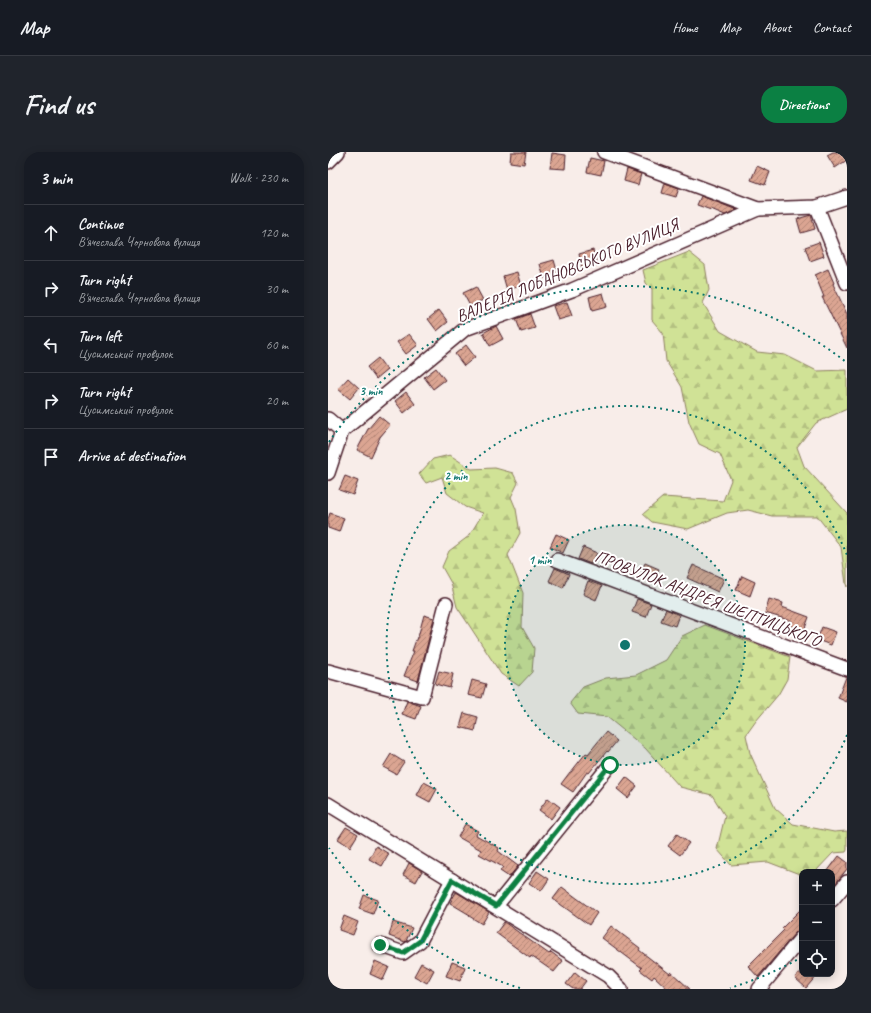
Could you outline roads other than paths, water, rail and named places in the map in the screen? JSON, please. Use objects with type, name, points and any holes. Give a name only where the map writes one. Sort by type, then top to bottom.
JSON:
[{"type":"street","points":[[328,162],[338,152]]},
{"type":"street","points":[[604,152],[758,209],[817,207],[847,197]]},
{"type":"street","points":[[817,207],[847,283]]},
{"type":"street","name":"ВАЛЕРІЯ ЛОБАНОВСЬКОГО ВУЛИЦЯ","points":[[342,431],[465,329],[572,290],[758,209]]},
{"type":"street","points":[[328,419],[342,431],[328,472]]},
{"type":"street","name":"ПРОВУЛОК АНДРЕЯ ШЕПТИЦЬКОГО","points":[[557,560],[847,669]]},
{"type":"street","points":[[328,671],[422,697],[446,604]]},
{"type":"street","points":[[496,906],[610,765]]},
{"type":"street","points":[[328,804],[608,976],[621,989]]},
{"type":"street","points":[[380,945],[403,953],[420,941],[452,880]]},
{"type":"street","points":[[835,896],[847,882]]},
{"type":"street","points":[[759,989],[799,941]]}]
